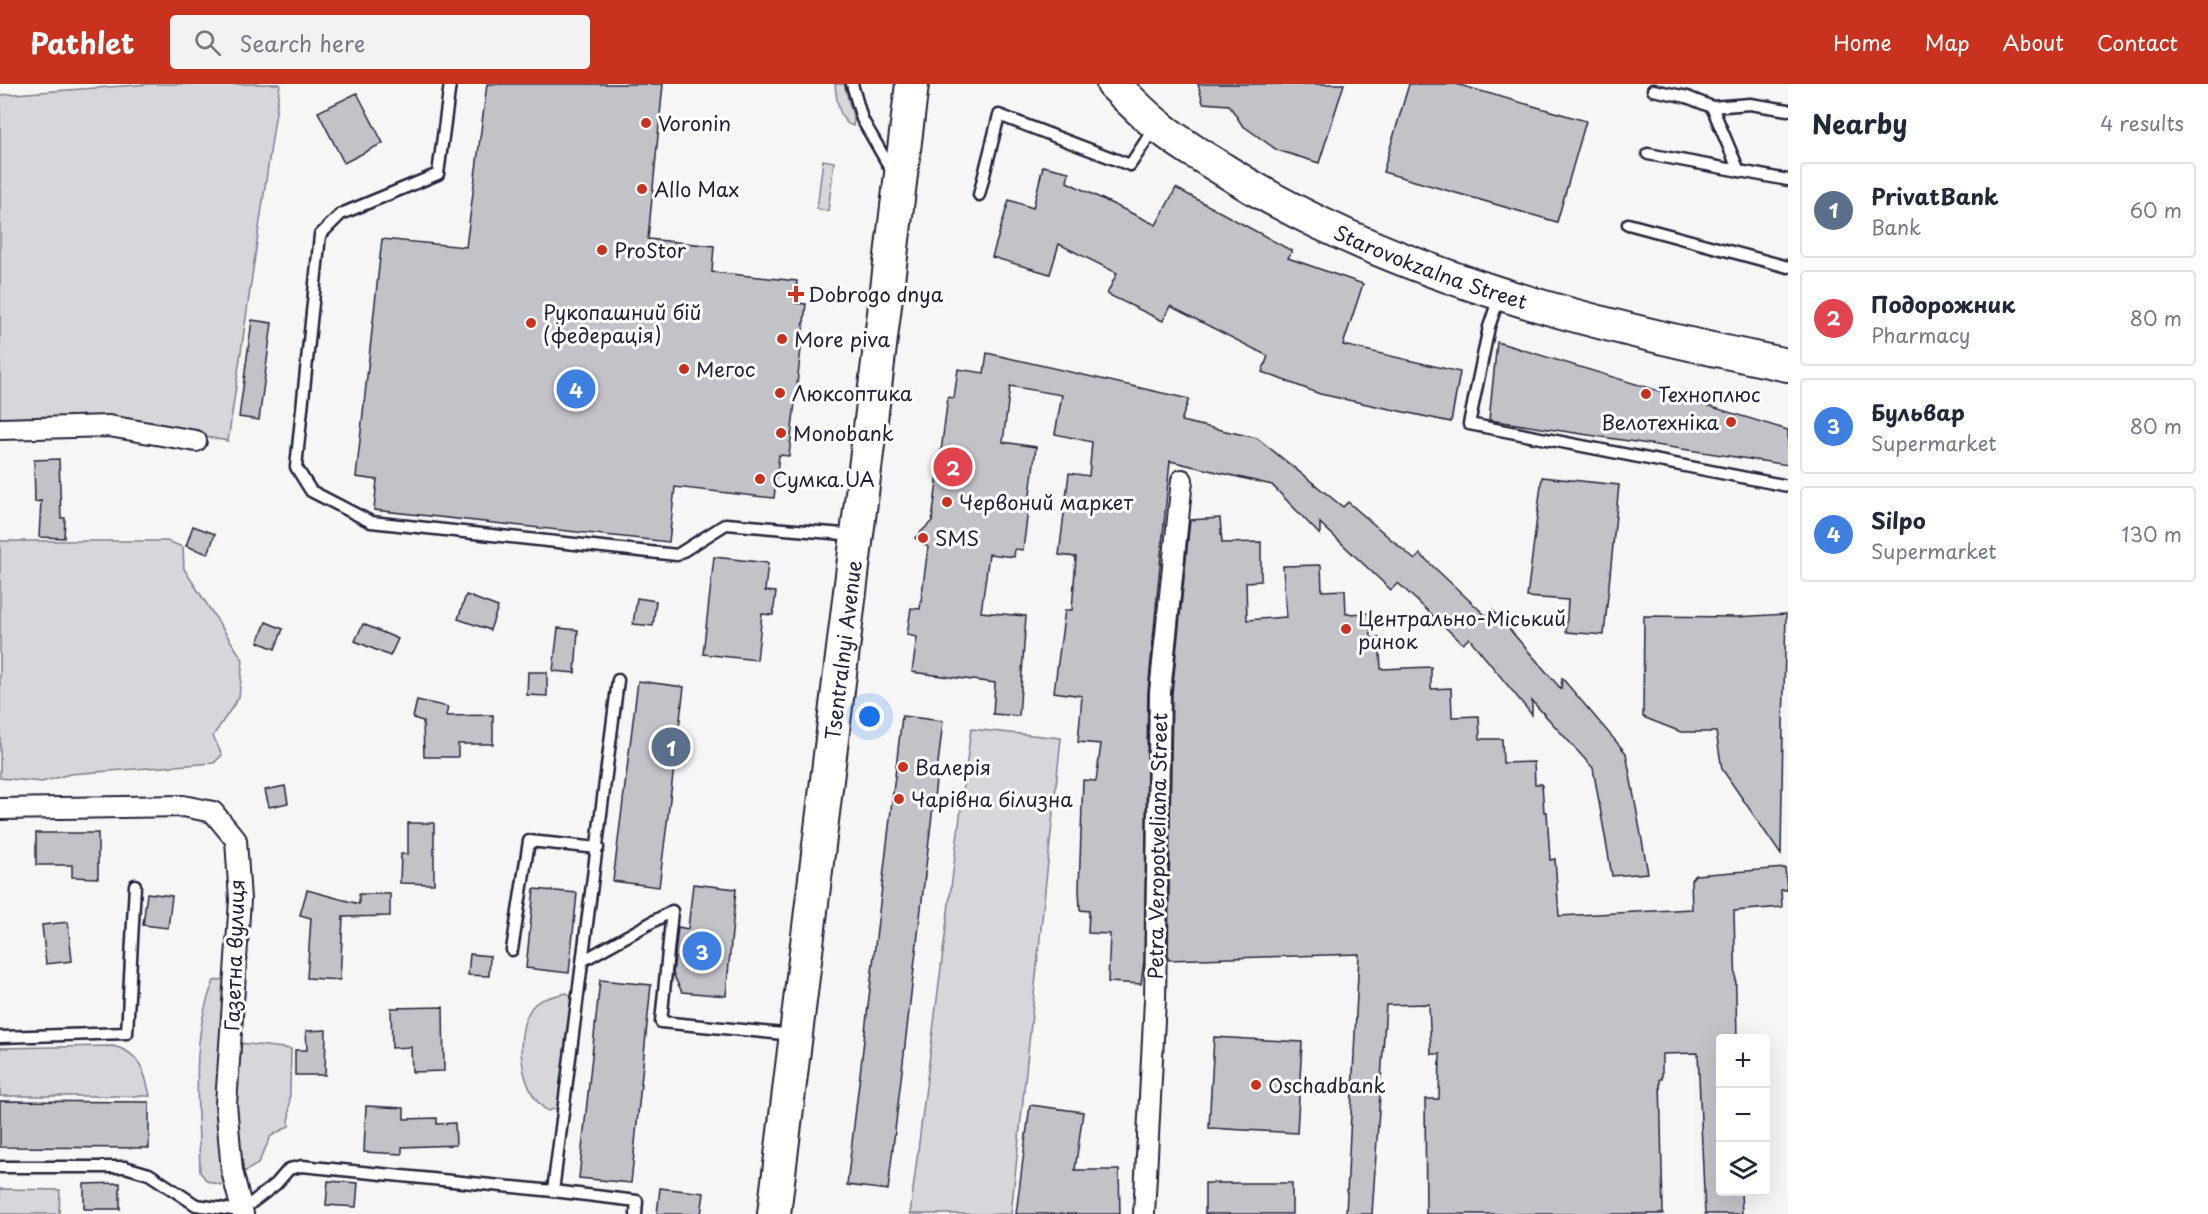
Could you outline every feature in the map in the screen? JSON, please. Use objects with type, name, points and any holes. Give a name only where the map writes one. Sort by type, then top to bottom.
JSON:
[{"type":"main road","name":"Tsentralnyi Avenue","points":[[774,1214],[855,535],[912,84]]},
{"type":"main road","name":"Starovokzalna Street","points":[[1113,84],[1157,125],[1257,192],[1320,225],[1383,252],[1559,311],[1681,343],[1788,365]]},
{"type":"street","points":[[0,429],[109,426],[196,441]]},
{"type":"street","name":"Petra Veropotveliana Street","points":[[1144,1214],[1155,1000],[1160,692],[1182,480]]},
{"type":"street","name":"Газетна вулиця","points":[[0,809],[183,806],[213,812],[236,840],[240,900],[226,1104],[232,1171],[242,1212]]},
{"type":"lane","points":[[450,84],[438,174],[341,214],[320,235],[296,467],[311,491],[371,522],[677,555],[726,524],[855,535]]},
{"type":"lane","points":[[852,84],[862,119],[899,183]]},
{"type":"lane","points":[[1653,90],[1687,97],[1712,107],[1750,104],[1788,110]]},
{"type":"lane","points":[[1712,107],[1739,171]]},
{"type":"lane","points":[[979,195],[999,115],[1130,165],[1157,125]]},
{"type":"lane","points":[[1648,154],[1788,180]]},
{"type":"lane","points":[[1628,224],[1788,267]]},
{"type":"lane","points":[[1501,292],[1489,327],[1469,424],[1788,486]]},
{"type":"lane","points":[[553,1191],[618,680]]},
{"type":"lane","points":[[512,950],[530,841],[598,848]]},
{"type":"lane","points":[[0,1037],[127,1033],[135,885]]},
{"type":"lane","points":[[584,960],[672,911],[662,1022],[794,1035]]},
{"type":"lane","points":[[0,1167],[124,1167],[149,1174],[196,1205],[242,1212],[276,1184],[289,1169],[302,1166],[637,1200],[636,1214]]},
{"type":"shaded area","points":[[150,84],[280,84],[228,441],[107,419],[0,421],[0,95]]},
{"type":"shaded area","points":[[835,84],[844,84],[854,120],[853,126],[848,124],[841,115]]},
{"type":"shaded area","points":[[823,160],[834,162],[828,211],[817,209]]},
{"type":"shaded area","points":[[0,541],[167,541],[183,547],[184,569],[243,660],[239,697],[213,736],[222,755],[214,763],[70,774],[42,782],[0,778]]},
{"type":"shaded area","points":[[971,729],[1061,738],[1011,1214],[910,1214]]},
{"type":"shaded area","points":[[224,979],[234,987],[231,1042],[291,1049],[289,1126],[271,1136],[258,1164],[221,1185],[207,1181],[200,1172],[197,1075],[201,1027],[206,1003],[214,981]]},
{"type":"shaded area","points":[[567,993],[574,999],[562,1099],[557,1108],[548,1111],[538,1103],[525,1076],[521,1044],[523,1029],[535,1004],[546,998]]},
{"type":"shaded area","points":[[113,1046],[129,1053],[140,1064],[150,1096],[0,1096],[0,1048]]},
{"type":"shaded area","points":[[0,1189],[60,1190],[59,1214],[0,1214]]},
{"type":"building","points":[[487,84],[663,84],[648,239],[714,246],[712,272],[797,281],[795,303],[806,304],[789,456],[779,455],[774,498],[675,487],[669,542],[374,510],[377,480],[356,477],[382,239],[466,247]]},
{"type":"building","points":[[1198,84],[1344,84],[1319,163],[1277,150],[1242,125],[1229,105],[1203,103]]},
{"type":"building","points":[[1409,84],[1456,84],[1586,121],[1557,222],[1383,172]]},
{"type":"building","points":[[357,93],[383,143],[344,163],[318,112]]},
{"type":"building","points":[[1043,166],[1069,172],[1067,182],[1156,225],[1176,188],[1292,251],[1288,258],[1363,284],[1343,345],[1460,372],[1451,422],[1320,394],[1262,372],[1268,356],[1170,306],[1163,321],[1107,294],[1117,273],[1059,244],[1050,274],[992,257],[1009,200],[1033,208]]},
{"type":"building","points":[[252,320],[272,323],[259,420],[239,417]]},
{"type":"building","points":[[1497,342],[1788,430],[1788,465],[1489,420]]},
{"type":"building","points":[[987,353],[1189,399],[1181,421],[1257,438],[1343,507],[1348,502],[1415,560],[1420,554],[1486,616],[1492,609],[1561,689],[1562,678],[1626,753],[1648,873],[1612,876],[1593,768],[1532,701],[1532,715],[1469,638],[1463,644],[1398,583],[1391,590],[1320,523],[1320,535],[1272,485],[1170,461],[1148,692],[1144,961],[1141,984],[1108,982],[1110,934],[1088,933],[1089,911],[1080,910],[1079,888],[1083,780],[1096,781],[1101,744],[1078,742],[1082,696],[1054,692],[1065,610],[1072,610],[1076,557],[1059,555],[1069,473],[1089,476],[1092,442],[1055,434],[1062,395],[1010,386],[1003,442],[1036,447],[1023,550],[1015,549],[1014,557],[989,554],[981,612],[1026,616],[1019,716],[993,714],[995,683],[912,672],[917,637],[907,635],[911,608],[920,609],[928,547],[915,538],[932,521],[948,397],[954,398],[958,369],[984,373]]},
{"type":"building","points":[[59,459],[61,518],[65,518],[64,538],[39,537],[41,501],[35,502],[34,460]]},
{"type":"building","points":[[1542,477],[1619,485],[1604,635],[1566,632],[1568,600],[1527,597]]},
{"type":"building","points":[[1220,518],[1222,543],[1261,542],[1261,581],[1246,582],[1247,620],[1286,617],[1283,566],[1321,565],[1322,591],[1345,590],[1346,614],[1370,613],[1371,638],[1379,637],[1381,669],[1431,667],[1431,689],[1451,688],[1452,717],[1479,716],[1480,739],[1502,739],[1503,763],[1534,762],[1535,784],[1542,784],[1544,812],[1547,812],[1550,860],[1555,859],[1559,916],[1692,909],[1691,880],[1695,875],[1785,868],[1787,890],[1781,890],[1782,907],[1734,911],[1737,1034],[1716,1034],[1716,1196],[1741,1196],[1742,1214],[1705,1214],[1698,1053],[1662,1054],[1662,1079],[1660,1079],[1663,1214],[1426,1214],[1425,1099],[1439,1099],[1440,1054],[1431,1054],[1429,1004],[1386,1005],[1372,1214],[1346,1214],[1359,954],[1168,960],[1172,693],[1190,520]]},
{"type":"building","points":[[193,526],[215,534],[208,554],[186,546]]},
{"type":"building","points":[[714,557],[768,563],[765,591],[776,592],[773,615],[762,614],[757,660],[703,654]]},
{"type":"building","points":[[466,595],[498,607],[490,630],[458,619]]},
{"type":"building","points":[[637,598],[656,601],[653,626],[633,624]]},
{"type":"building","points":[[1786,614],[1781,855],[1722,769],[1716,732],[1681,732],[1643,717],[1644,616],[1736,617]]},
{"type":"building","points":[[266,622],[283,629],[275,649],[258,642]]},
{"type":"building","points":[[363,624],[398,639],[390,656],[355,641]]},
{"type":"building","points":[[558,628],[578,630],[575,673],[553,671]]},
{"type":"building","points":[[528,672],[547,672],[547,696],[527,695]]},
{"type":"building","points":[[638,681],[684,687],[659,887],[613,881]]},
{"type":"building","points":[[417,700],[448,707],[446,716],[493,715],[493,744],[458,744],[458,757],[424,757],[423,721],[413,718]]},
{"type":"building","points":[[902,716],[943,721],[888,1190],[847,1185]]},
{"type":"building","points":[[285,786],[288,803],[269,807],[265,790]]},
{"type":"building","points":[[408,823],[434,823],[434,884],[400,883],[401,854],[408,854]]},
{"type":"building","points":[[36,833],[98,833],[98,878],[72,877],[72,865],[36,865]]},
{"type":"building","points":[[693,884],[736,889],[726,996],[682,992],[673,974],[678,927],[688,929]]},
{"type":"building","points":[[534,889],[577,893],[569,973],[526,968]]},
{"type":"building","points":[[307,890],[359,904],[359,894],[390,894],[390,916],[343,917],[340,980],[307,978],[311,918],[300,915]]},
{"type":"building","points":[[147,893],[172,896],[168,928],[143,925]]},
{"type":"building","points":[[68,922],[72,961],[46,964],[42,925]]},
{"type":"building","points":[[470,954],[490,956],[489,976],[468,975]]},
{"type":"building","points":[[600,980],[651,985],[631,1183],[579,1178]]},
{"type":"building","points":[[443,1007],[444,1071],[412,1072],[411,1047],[392,1048],[391,1008]]},
{"type":"building","points":[[326,1030],[325,1075],[295,1075],[295,1050],[307,1050],[306,1031]]},
{"type":"building","name":"Oschadbank","points":[[1214,1037],[1302,1042],[1297,1133],[1209,1128]]},
{"type":"building","points":[[0,1101],[149,1102],[149,1148],[0,1147]]},
{"type":"building","points":[[1030,1105],[1083,1112],[1075,1170],[1119,1170],[1120,1214],[1016,1214]]},
{"type":"building","points":[[366,1106],[404,1108],[404,1119],[437,1118],[437,1124],[455,1123],[456,1145],[402,1147],[402,1154],[364,1152]]},
{"type":"building","points":[[328,1181],[358,1183],[356,1207],[326,1205]]},
{"type":"building","points":[[120,1183],[120,1209],[84,1209],[84,1184]]},
{"type":"building","points":[[1205,1183],[1292,1183],[1292,1214],[1205,1214]]},
{"type":"building","points":[[660,1188],[704,1193],[701,1214],[657,1214]]},
{"type":"place","name":"Voronin","points":[[646,123]]},
{"type":"place","name":"Allo Max","points":[[642,189]]},
{"type":"place","name":"ProStor","points":[[602,250]]},
{"type":"place","name":"Dobrogo dnya","points":[[796,294]]},
{"type":"place","name":"Рукопашний бій (федерація)","points":[[531,323]]},
{"type":"place","name":"More piva","points":[[782,339]]},
{"type":"place","name":"Мегос","points":[[684,369]]},
{"type":"place","name":"Silpo","points":[[576,389]]},
{"type":"place","name":"Люксоптика","points":[[780,393]]},
{"type":"place","name":"Техноплюс","points":[[1646,394]]},
{"type":"place","name":"Велотехніка","points":[[1731,422]]},
{"type":"place","name":"Monobank","points":[[781,433]]},
{"type":"place","name":"Подорожник","points":[[953,467]]},
{"type":"place","name":"Сумка.UA","points":[[760,479]]},
{"type":"place","name":"Червоний маркет","points":[[947,502]]},
{"type":"place","name":"SMS","points":[[923,538]]},
{"type":"place","name":"Центрально-Міський ринок","points":[[1346,629]]},
{"type":"place","name":"PrivatBank","points":[[671,747]]},
{"type":"place","name":"Валерія","points":[[903,767]]},
{"type":"place","name":"Чарівна білизна","points":[[899,799]]},
{"type":"place","name":"Бульвар","points":[[702,951]]},
{"type":"place","name":"Oschadbank","points":[[1256,1085]]}]
